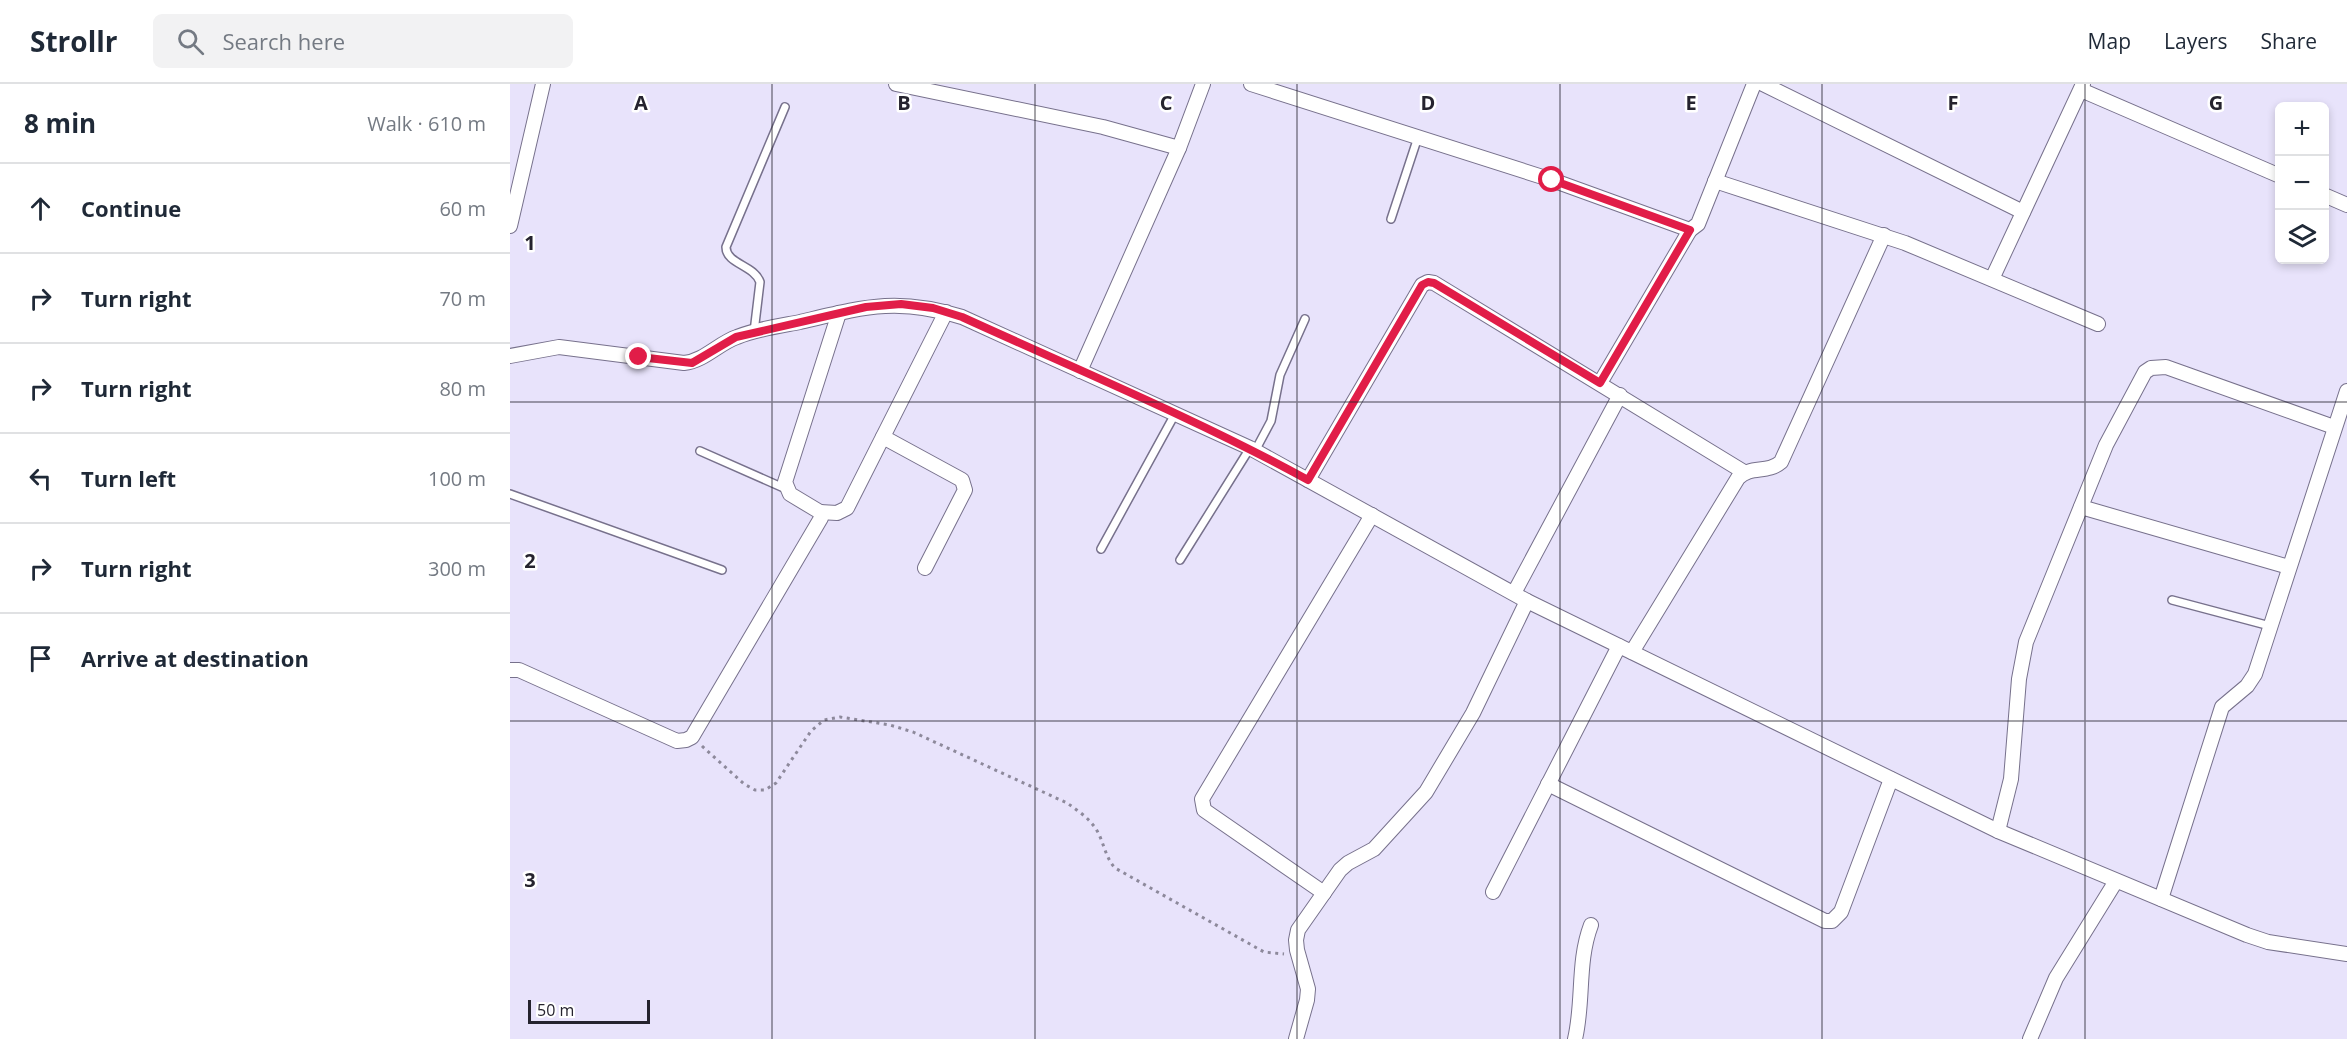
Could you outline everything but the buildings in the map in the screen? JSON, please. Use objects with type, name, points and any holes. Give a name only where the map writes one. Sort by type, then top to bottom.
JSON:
[{"type":"street","points":[[510,226],[512,208],[543,84]]},
{"type":"street","points":[[896,84],[935,89],[1103,127],[1179,148]]},
{"type":"street","points":[[1080,371],[1179,148],[1203,84]]},
{"type":"street","points":[[1251,84],[1552,180],[1690,230]]},
{"type":"street","points":[[1600,383],[1690,230],[1698,224],[1754,84]]},
{"type":"street","points":[[1763,84],[2024,212]]},
{"type":"street","points":[[1992,279],[2082,87],[2275,174]]},
{"type":"street","points":[[1715,181],[1884,235],[2098,324]]},
{"type":"street","points":[[2329,197],[2347,205]]},
{"type":"street","points":[[1308,480],[1422,285],[1428,282],[1434,283],[1744,472],[1768,470],[1780,462],[1884,235]]},
{"type":"street","points":[[510,356],[559,347],[684,363],[698,360],[736,337],[866,307],[901,304],[962,317],[1252,450],[1527,601],[1998,831],[2247,935],[2268,942],[2347,954]]},
{"type":"street","points":[[839,313],[785,482],[790,494],[820,512],[837,513],[847,508],[946,312]]},
{"type":"street","points":[[1998,831],[2011,779],[2019,679],[2024,651],[2113,430],[2145,372],[2151,368],[2166,367],[2334,427]]},
{"type":"street","points":[[2161,899],[2222,707],[2247,686],[2255,675],[2347,391]]},
{"type":"street","points":[[1514,593],[1620,395]]},
{"type":"street","points":[[883,437],[962,480],[965,485],[965,490],[925,568]]},
{"type":"street","points":[[1632,652],[1738,478],[1744,472]]},
{"type":"street","points":[[2081,507],[2289,567]]},
{"type":"street","points":[[510,670],[519,670],[677,741],[692,737],[821,518],[820,512]]},
{"type":"street","points":[[1324,893],[1204,810],[1202,799],[1371,515]]},
{"type":"street","points":[[1296,1039],[1308,989],[1296,940],[1298,930],[1340,870],[1374,849],[1426,792],[1473,713],[1527,601]]},
{"type":"street","points":[[1494,892],[1619,646]]},
{"type":"street","points":[[1548,784],[1825,921],[1832,921],[1841,912],[1891,779]]},
{"type":"street","points":[[2030,1039],[2056,978],[2116,881]]},
{"type":"street","points":[[1575,1039],[1578,1027],[1583,954],[1591,925]]},
{"type":"lane","points":[[754,332],[760,282],[757,274],[730,258],[726,253],[726,247],[785,107]]},
{"type":"lane","points":[[1391,219],[1418,137]]},
{"type":"lane","points":[[1180,560],[1271,421],[1280,375],[1305,319]]},
{"type":"lane","points":[[1101,549],[1175,414]]},
{"type":"lane","points":[[700,451],[787,489]]},
{"type":"lane","points":[[510,494],[722,570]]},
{"type":"lane","points":[[2172,600],[2270,627]]},
{"type":"path","points":[[692,737],[744,784],[755,790],[765,790],[776,783],[811,731],[824,720],[840,717],[913,732],[1067,803],[1084,815],[1096,829],[1109,861],[1115,868],[1264,952],[1282,955],[1298,950]]},
{"type":"route","points":[[639,357],[692,363],[722,344],[749,333],[866,307],[901,304],[933,308],[962,317],[1250,448],[1308,480],[1422,285],[1428,282],[1434,283],[1600,383],[1690,230],[1552,180]]}]
